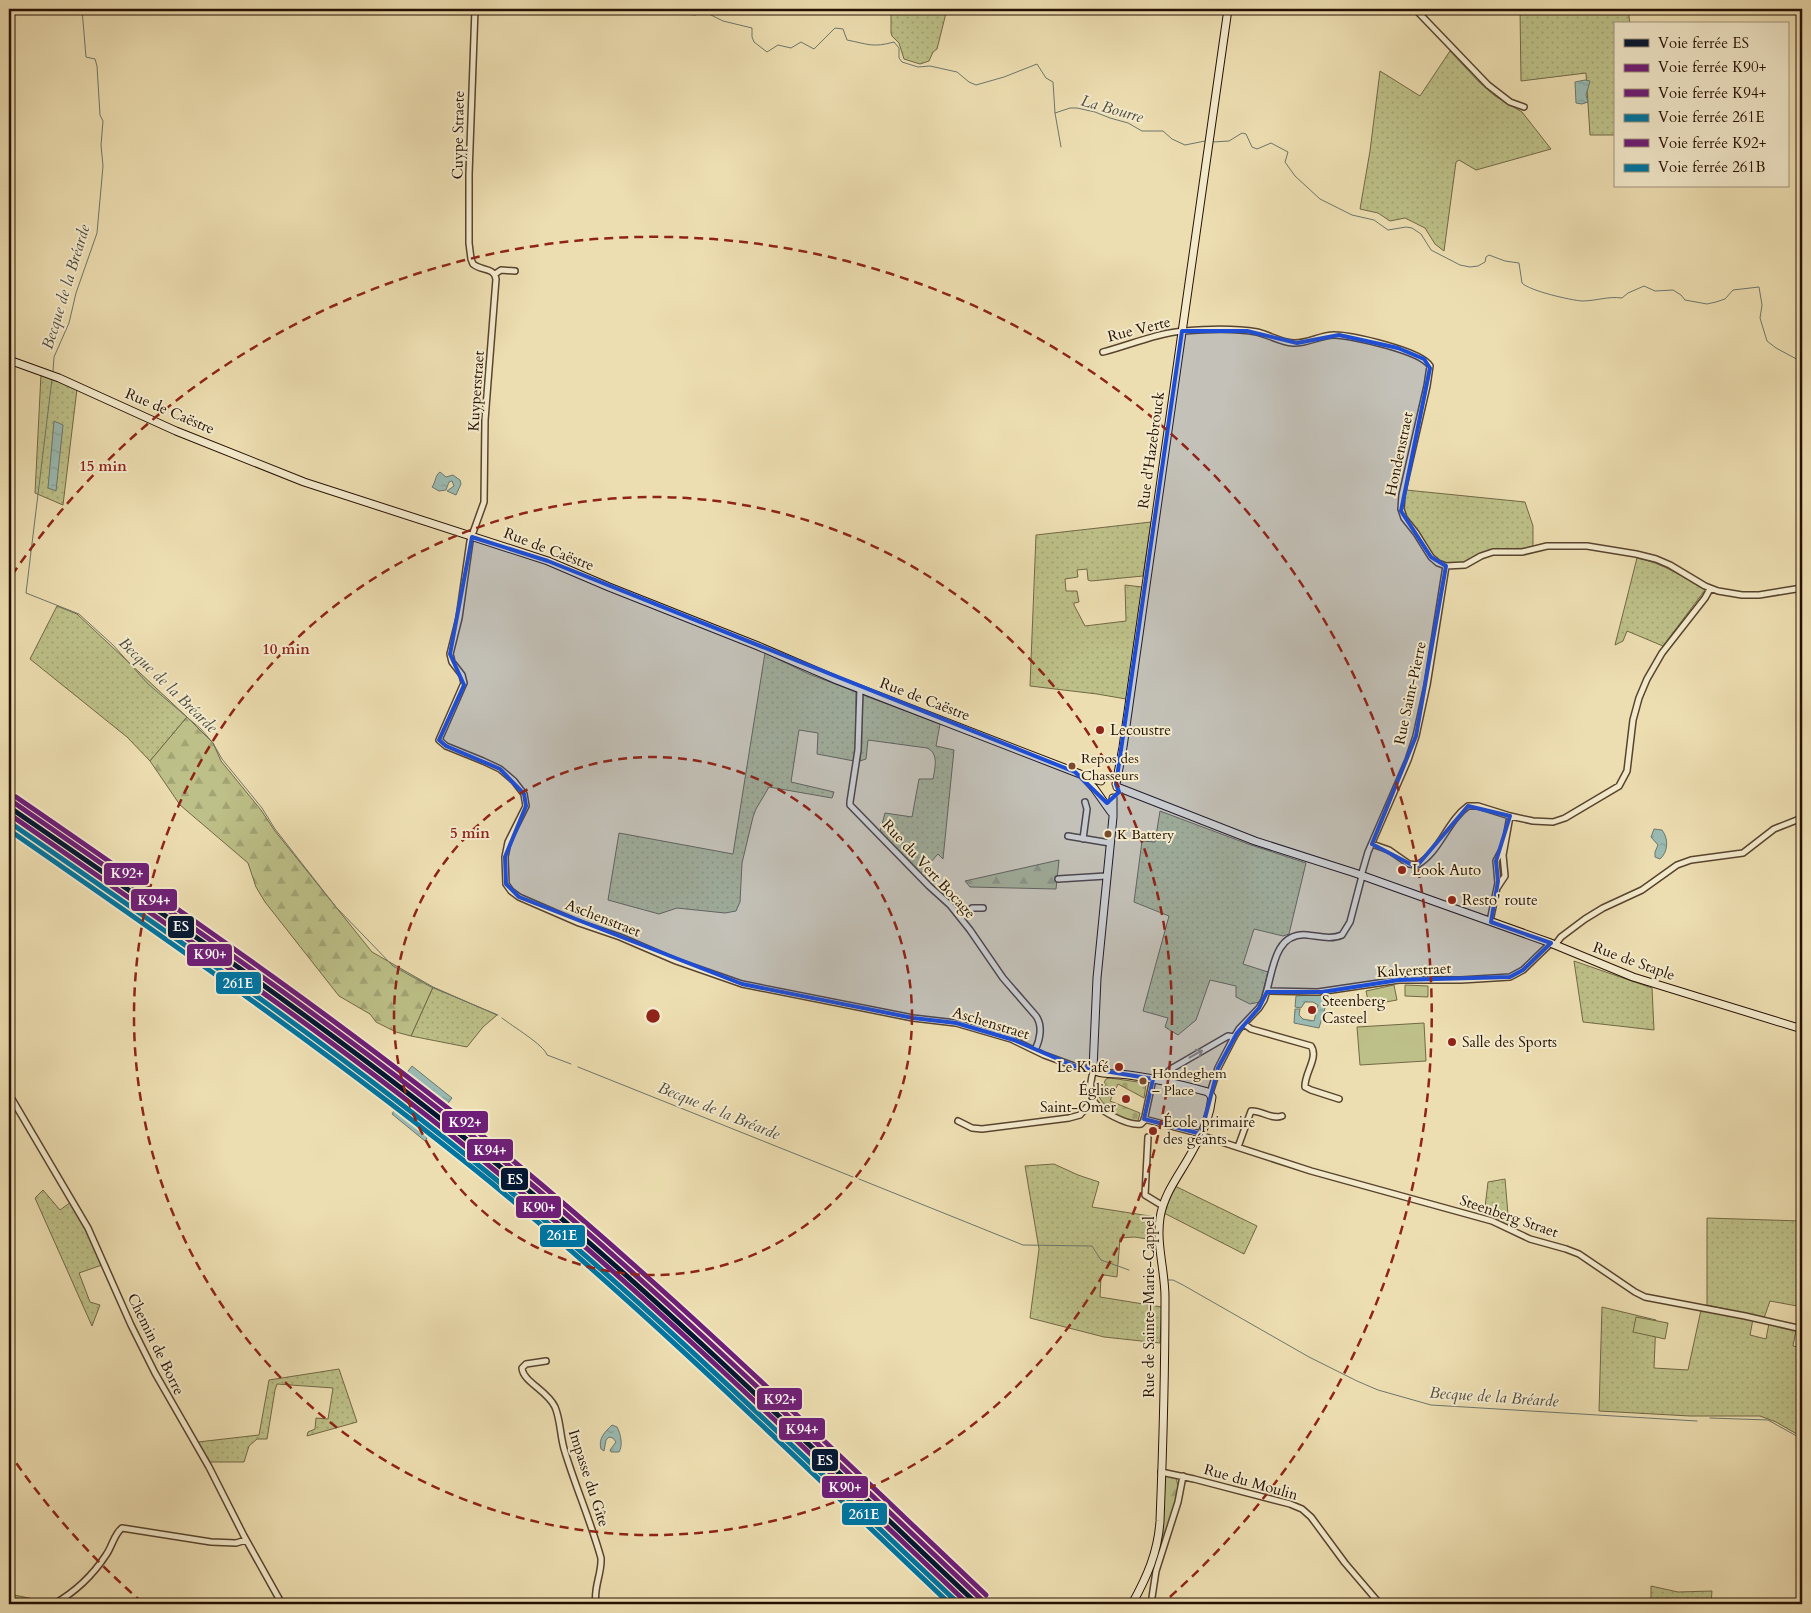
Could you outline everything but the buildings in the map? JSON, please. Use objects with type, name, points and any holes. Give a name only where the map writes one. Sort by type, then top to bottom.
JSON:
[{"type":"main road","name":"Rue d'Hazebrouck","points":[[1115,783],[1120,762],[1228,9]]},
{"type":"main road","name":"Rue de Caëstre","points":[[9,360],[67,381],[176,431],[304,482],[553,563],[860,689],[1101,781]]},
{"type":"main road","name":"Rue de Caëstre","points":[[1077,773],[1088,781],[1110,810],[1112,823]]},
{"type":"main road","points":[[1114,797],[1107,800],[1099,795],[1097,786],[1101,781],[1115,783],[1114,797],[1112,823],[1096,989],[1094,1070],[1153,1079],[1210,1093]]},
{"type":"main road","name":"Rue de Staple","points":[[1115,783],[1134,794],[1228,831],[1363,877],[1383,887],[1416,899],[1460,911],[1553,944],[1648,982],[1802,1029]]},
{"type":"main road","name":"Rue de Staple","points":[[1114,797],[1125,793],[1134,794]]},
{"type":"main road","name":"Rue de Sainte-Marie-Cappel","points":[[1132,1604],[1150,1569],[1157,1545],[1160,1520],[1165,1298],[1159,1232],[1163,1206],[1172,1184],[1194,1150],[1211,1104],[1212,1097],[1210,1093]]},
{"type":"street","name":"Cuype Straete","points":[[475,9],[469,171],[469,240],[471,261],[477,267],[495,274]]},
{"type":"street","points":[[1415,9],[1488,85],[1510,102],[1524,107]]},
{"type":"street","points":[[495,274],[501,270],[515,271]]},
{"type":"street","name":"Kuyperstraet","points":[[472,537],[484,502],[485,420],[495,274]]},
{"type":"street","name":"Hondenstraet","points":[[1182,332],[1247,331],[1297,343],[1326,336],[1340,335],[1391,346],[1426,360],[1430,366],[1430,372],[1403,492],[1401,509],[1405,520],[1431,557],[1438,563],[1446,566]]},
{"type":"street","name":"Rue Verte","points":[[1103,352],[1182,332]]},
{"type":"street","name":"Aschenstraet","points":[[472,537],[459,618],[450,654],[452,662],[462,675],[464,685],[439,740],[446,746],[497,767],[512,779],[524,794],[525,809],[508,842],[506,854],[506,881],[512,893],[588,927],[623,938],[676,961],[742,984],[914,1018],[956,1023],[1011,1039],[1044,1056],[1094,1070]]},
{"type":"street","points":[[1446,566],[1465,565],[1490,552],[1519,553],[1550,546],[1591,547],[1656,559],[1670,565],[1710,589],[1754,596],[1802,588]]},
{"type":"street","name":"Rue Saint-Pierre","points":[[1210,1093],[1218,1068],[1234,1037],[1259,1008],[1267,991],[1278,950],[1287,939],[1296,935],[1334,938],[1344,934],[1350,922],[1372,844],[1408,760],[1416,736],[1429,676],[1446,566]]},
{"type":"street","points":[[1372,844],[1389,850],[1407,863],[1416,866],[1425,860],[1468,806],[1478,806],[1510,816],[1540,822],[1556,822],[1621,784],[1627,771],[1634,716],[1647,679],[1660,656],[1710,589]]},
{"type":"street","name":"Rue du Vert Bocage","points":[[860,689],[858,750],[850,805],[918,876],[947,902],[1003,978],[1039,1020],[1040,1034],[1035,1050]]},
{"type":"street","points":[[1083,839],[1087,809],[1085,802]]},
{"type":"street","points":[[1490,922],[1497,889],[1505,876],[1502,857],[1510,816]]},
{"type":"street","name":"Kalverstraet","points":[[1267,991],[1318,992],[1404,979],[1461,980],[1510,977],[1523,970],[1585,919],[1603,908],[1642,890],[1680,864],[1695,859],[1743,853],[1774,829],[1802,818]]},
{"type":"street","points":[[1068,836],[1110,843]]},
{"type":"street","points":[[1058,878],[1106,876]]},
{"type":"street","points":[[960,918],[972,908],[983,908]]},
{"type":"street","points":[[1244,1024],[1251,1028],[1311,1046],[1314,1053],[1305,1087],[1339,1099]]},
{"type":"street","points":[[1165,1082],[1167,1073],[1171,1069],[1226,1037],[1234,1037]]},
{"type":"street","points":[[958,1121],[972,1128],[982,1129],[1080,1115],[1093,1100],[1091,1093],[1094,1070]]},
{"type":"street","points":[[1144,1119],[1153,1079]]},
{"type":"street","name":"Chemin de Borre","points":[[9,1094],[88,1228],[154,1373],[211,1472],[282,1604]]},
{"type":"street","name":"Steenberg Straet","points":[[1093,1100],[1112,1116],[1138,1125],[1142,1124],[1144,1119],[1200,1134],[1325,1175],[1487,1219],[1530,1239],[1576,1252],[1645,1297],[1802,1329]]},
{"type":"street","points":[[1238,1147],[1251,1111],[1255,1110],[1276,1117],[1282,1116]]},
{"type":"street","points":[[1148,1137],[1145,1195],[1163,1206]]},
{"type":"street","name":"Impasse du Gîte","points":[[546,1361],[526,1364],[521,1369],[526,1379],[549,1397],[557,1413],[564,1451],[600,1558],[601,1570],[595,1596],[596,1604]]},
{"type":"street","name":"Rue du Moulin","points":[[1162,1472],[1290,1504],[1302,1509],[1313,1519],[1350,1569],[1380,1604]]},
{"type":"street","points":[[1151,1604],[1156,1571],[1178,1502],[1183,1476]]},
{"type":"street","points":[[54,1604],[78,1587],[94,1571],[108,1553],[118,1531],[122,1528],[211,1542],[236,1543],[246,1540]]},
{"type":"highlighted area","points":[[1182,331],[1247,331],[1297,343],[1339,335],[1398,348],[1424,359],[1430,368],[1401,511],[1431,557],[1446,566],[1416,736],[1372,844],[1416,867],[1468,806],[1510,816],[1496,861],[1498,881],[1491,922],[1551,943],[1523,970],[1510,977],[1399,980],[1322,992],[1267,992],[1259,1008],[1237,1033],[1218,1068],[1201,1134],[1144,1119],[1153,1079],[1074,1066],[1014,1040],[956,1023],[913,1018],[742,984],[519,897],[506,884],[505,857],[526,806],[524,794],[500,769],[446,746],[439,740],[464,685],[450,654],[472,537],[548,561],[1075,772],[1107,803],[1119,792],[1116,784]]},
{"type":"green space","points":[[891,9],[947,9],[937,49],[933,52],[929,61],[920,64],[904,59],[899,43],[891,33]]},
{"type":"green space","points":[[1520,9],[1628,9],[1630,22],[1614,22],[1614,135],[1590,135],[1586,73],[1521,81]]},
{"type":"green space","points":[[1450,51],[1495,96],[1522,112],[1551,149],[1476,170],[1459,160],[1456,162],[1444,251],[1435,244],[1425,228],[1405,218],[1390,221],[1378,213],[1360,209],[1370,151],[1380,71],[1420,96]]},
{"type":"green space","points":[[41,374],[77,389],[63,505],[35,493]]},
{"type":"green space","points":[[1406,490],[1525,502],[1533,526],[1533,548],[1511,551],[1489,550],[1463,564],[1440,562],[1431,555],[1404,515],[1403,505]]},
{"type":"green space","points":[[1151,522],[1143,576],[1091,581],[1088,580],[1087,569],[1077,570],[1078,577],[1065,579],[1066,591],[1077,591],[1079,602],[1074,603],[1074,605],[1085,626],[1126,621],[1125,585],[1142,587],[1126,699],[1030,686],[1036,535]]},
{"type":"green space","points":[[1637,558],[1681,575],[1705,590],[1663,646],[1627,631],[1623,641],[1615,645]]},
{"type":"green space","points":[[57,606],[77,614],[187,717],[150,761],[127,737],[30,659]]},
{"type":"green space","points":[[765,653],[809,674],[856,692],[854,761],[817,754],[818,733],[799,730],[791,782],[834,792],[832,798],[769,787],[753,817],[742,863],[740,902],[736,911],[725,913],[677,908],[659,914],[608,900],[619,833],[733,854]]},
{"type":"green space","points":[[863,695],[940,724],[936,746],[954,750],[943,859],[938,854],[920,874],[880,832],[885,813],[912,817],[919,779],[933,779],[935,757],[931,750],[927,748],[868,740],[866,759],[860,761]]},
{"type":"green space","points":[[187,717],[213,743],[221,761],[372,952],[433,987],[411,1036],[396,1032],[376,1022],[370,1014],[339,996],[265,902],[256,887],[248,863],[180,805],[150,761]]},
{"type":"green space","points":[[1160,811],[1248,844],[1306,863],[1289,934],[1283,936],[1254,929],[1243,964],[1268,972],[1260,1002],[1250,1004],[1236,997],[1236,986],[1210,980],[1196,1020],[1178,1035],[1165,1027],[1168,1018],[1143,1011],[1169,916],[1134,902],[1142,841],[1155,842]]},
{"type":"green space","points":[[1059,860],[1056,889],[970,887],[965,881]]},
{"type":"green space","points":[[1574,961],[1652,988],[1654,1030],[1583,1022]]},
{"type":"green space","points":[[1394,985],[1397,1000],[1369,1005],[1366,991]]},
{"type":"green space","points":[[1405,985],[1428,986],[1428,997],[1405,996]]},
{"type":"green space","points":[[433,987],[497,1015],[483,1027],[467,1047],[411,1036]]},
{"type":"green space","points":[[1424,1023],[1426,1061],[1360,1065],[1357,1027]]},
{"type":"green space","points":[[1106,1079],[1145,1083],[1144,1098],[1118,1084],[1110,1101],[1140,1113],[1138,1121],[1135,1122],[1118,1115],[1105,1106],[1098,1095]]},
{"type":"green space","points":[[1054,1164],[1099,1182],[1092,1207],[1156,1217],[1155,1240],[1134,1237],[1120,1238],[1117,1277],[1104,1275],[1101,1277],[1100,1297],[1162,1307],[1160,1343],[1104,1337],[1030,1318],[1039,1249],[1025,1166]]},
{"type":"green space","points":[[1505,1179],[1509,1226],[1484,1216],[1488,1182]]},
{"type":"green space","points":[[1175,1186],[1257,1226],[1244,1254],[1164,1213]]},
{"type":"green space","points":[[43,1190],[60,1210],[71,1202],[87,1230],[102,1265],[79,1273],[90,1302],[100,1305],[92,1326],[35,1198]]},
{"type":"green space","points":[[1707,1218],[1801,1221],[1797,1306],[1770,1301],[1764,1318],[1707,1305]]},
{"type":"green space","points":[[1602,1307],[1656,1320],[1654,1368],[1688,1370],[1701,1310],[1753,1319],[1750,1335],[1766,1339],[1769,1323],[1796,1330],[1793,1346],[1802,1348],[1802,1437],[1776,1422],[1760,1416],[1690,1416],[1599,1411]]},
{"type":"green space","points":[[1636,1317],[1668,1323],[1665,1339],[1633,1332]]},
{"type":"green space","points":[[339,1369],[357,1422],[307,1436],[308,1432],[315,1429],[316,1418],[328,1419],[333,1388],[277,1384],[267,1439],[257,1439],[249,1446],[244,1462],[210,1462],[198,1442],[259,1435],[269,1380]]},
{"type":"green space","points":[[1164,1475],[1174,1475],[1178,1489],[1175,1508],[1164,1542],[1160,1541]]},
{"type":"green space","points":[[1651,1586],[1678,1592],[1712,1591],[1711,1604],[1651,1604]]},
{"type":"green space","points":[[9,1594],[54,1603],[9,1604]]},
{"type":"water","points":[[1590,81],[1586,95],[1588,102],[1576,103],[1575,82]]},
{"type":"water","points":[[54,421],[63,425],[56,491],[48,488]]},
{"type":"water","points":[[440,472],[446,477],[453,475],[460,480],[461,484],[456,495],[447,491],[454,486],[452,481],[449,482],[446,490],[439,491],[432,487]]},
{"type":"water","points":[[1654,829],[1662,830],[1667,841],[1665,853],[1660,859],[1655,857],[1658,845],[1651,837]]},
{"type":"water","points":[[1326,994],[1328,998],[1319,1028],[1294,1023],[1295,1009],[1300,1009],[1299,1015],[1303,1019],[1314,1021],[1318,1005],[1313,1002],[1305,1002],[1301,1008],[1295,1007],[1296,996]]},
{"type":"water","points":[[412,1066],[452,1098],[445,1107],[405,1075]]},
{"type":"water","points":[[400,1101],[434,1127],[425,1141],[392,1114]]},
{"type":"water","points":[[612,1425],[617,1427],[620,1436],[621,1447],[619,1452],[611,1452],[610,1450],[616,1442],[613,1438],[609,1437],[606,1440],[604,1451],[601,1449],[601,1438]]},
{"type":"waterway","name":"Becque de la Bréarde","points":[[53,371],[54,357],[69,323],[76,293],[97,233],[103,166],[101,145],[103,121],[100,115],[97,66],[95,59],[86,57],[82,9]]},
{"type":"waterway","name":"La Bourre","points":[[662,9],[661,11],[664,12],[695,15],[705,12],[723,21],[752,28],[754,42],[767,52],[778,45],[791,48],[801,42],[814,49],[835,28],[843,29],[847,40],[875,45],[894,42],[899,48],[899,58],[902,62],[918,67],[930,66],[957,72],[976,85],[1004,77],[1037,64],[1046,78],[1053,82],[1055,113],[1070,108],[1077,108],[1128,123],[1142,131],[1163,131],[1172,139],[1185,145],[1205,141]]},
{"type":"waterway","points":[[1055,113],[1061,147]]},
{"type":"waterway","name":"La Bourre","points":[[1213,142],[1229,141],[1242,133],[1246,134],[1252,147],[1257,149],[1271,143],[1288,152],[1285,162],[1295,176],[1320,199],[1352,215],[1374,220],[1388,230],[1412,228],[1421,234],[1431,250],[1460,265],[1478,266],[1485,262],[1486,257],[1489,255],[1505,261],[1519,263],[1522,283],[1550,295],[1582,301],[1622,298],[1628,293],[1644,286],[1655,291],[1673,290],[1685,300],[1707,304],[1725,299],[1733,290],[1759,287],[1762,305],[1760,318],[1767,341],[1802,362]]},
{"type":"waterway","name":"Becque de la Bréarde","points":[[52,379],[26,593],[79,614],[113,645],[148,684],[201,729],[336,907],[393,966],[431,987],[498,1015]]},
{"type":"waterway","name":"Becque de la Bréarde","points":[[502,1018],[534,1041],[547,1055],[571,1064]]},
{"type":"waterway","name":"Becque de la Bréarde","points":[[578,1067],[853,1177]]},
{"type":"waterway","name":"Becque de la Bréarde","points":[[859,1179],[1023,1245],[1092,1246],[1101,1260],[1129,1270]]},
{"type":"waterway","name":"Becque de la Bréarde","points":[[1168,1280],[1173,1280],[1183,1285],[1309,1357],[1357,1381],[1378,1390],[1431,1405],[1697,1421]]},
{"type":"waterway","name":"Becque de la Bréarde","points":[[1710,1418],[1768,1420],[1802,1439]]},
{"type":"rail line","name":"K92+","points":[[16,797],[205,928],[329,1018],[391,1064],[511,1159],[693,1318],[986,1595]]},
{"type":"rail line","name":"K94+","points":[[13,802],[201,933],[325,1023],[387,1069],[507,1164],[629,1269],[688,1323],[981,1599]]},
{"type":"rail line","name":"ES","points":[[9,807],[322,1028],[503,1169],[625,1274],[684,1328],[977,1604]]},
{"type":"rail line","name":"K90+","points":[[9,814],[318,1033],[439,1125],[498,1173],[559,1224],[678,1330],[968,1604]]},
{"type":"rail line","name":"261E","points":[[9,822],[315,1039],[493,1177],[554,1228],[672,1333],[959,1604]]},
{"type":"rail line","name":"261B","points":[[9,830],[192,958],[312,1045],[372,1089],[489,1181],[549,1231],[666,1336],[950,1604]]},
{"type":"place","name":"Lecoustre","points":[[1100,730]]},
{"type":"place","name":"Repos des Chasseurs","points":[[1072,766]]},
{"type":"place","name":"K Battery","points":[[1108,834]]},
{"type":"place","name":"Look Auto","points":[[1402,870]]},
{"type":"place","name":"Resto' route","points":[[1452,900]]},
{"type":"place","name":"Steenberg Casteel","points":[[1312,1010]]},
{"type":"place","name":"Salle des Sports","points":[[1452,1042]]},
{"type":"place","name":"Le K'afé","points":[[1119,1067]]},
{"type":"place","name":"Hondeghem – Place","points":[[1143,1081]]},
{"type":"place","name":"Église Saint-Omer","points":[[1126,1099]]},
{"type":"place","name":"École primaire des géants","points":[[1153,1131]]}]
